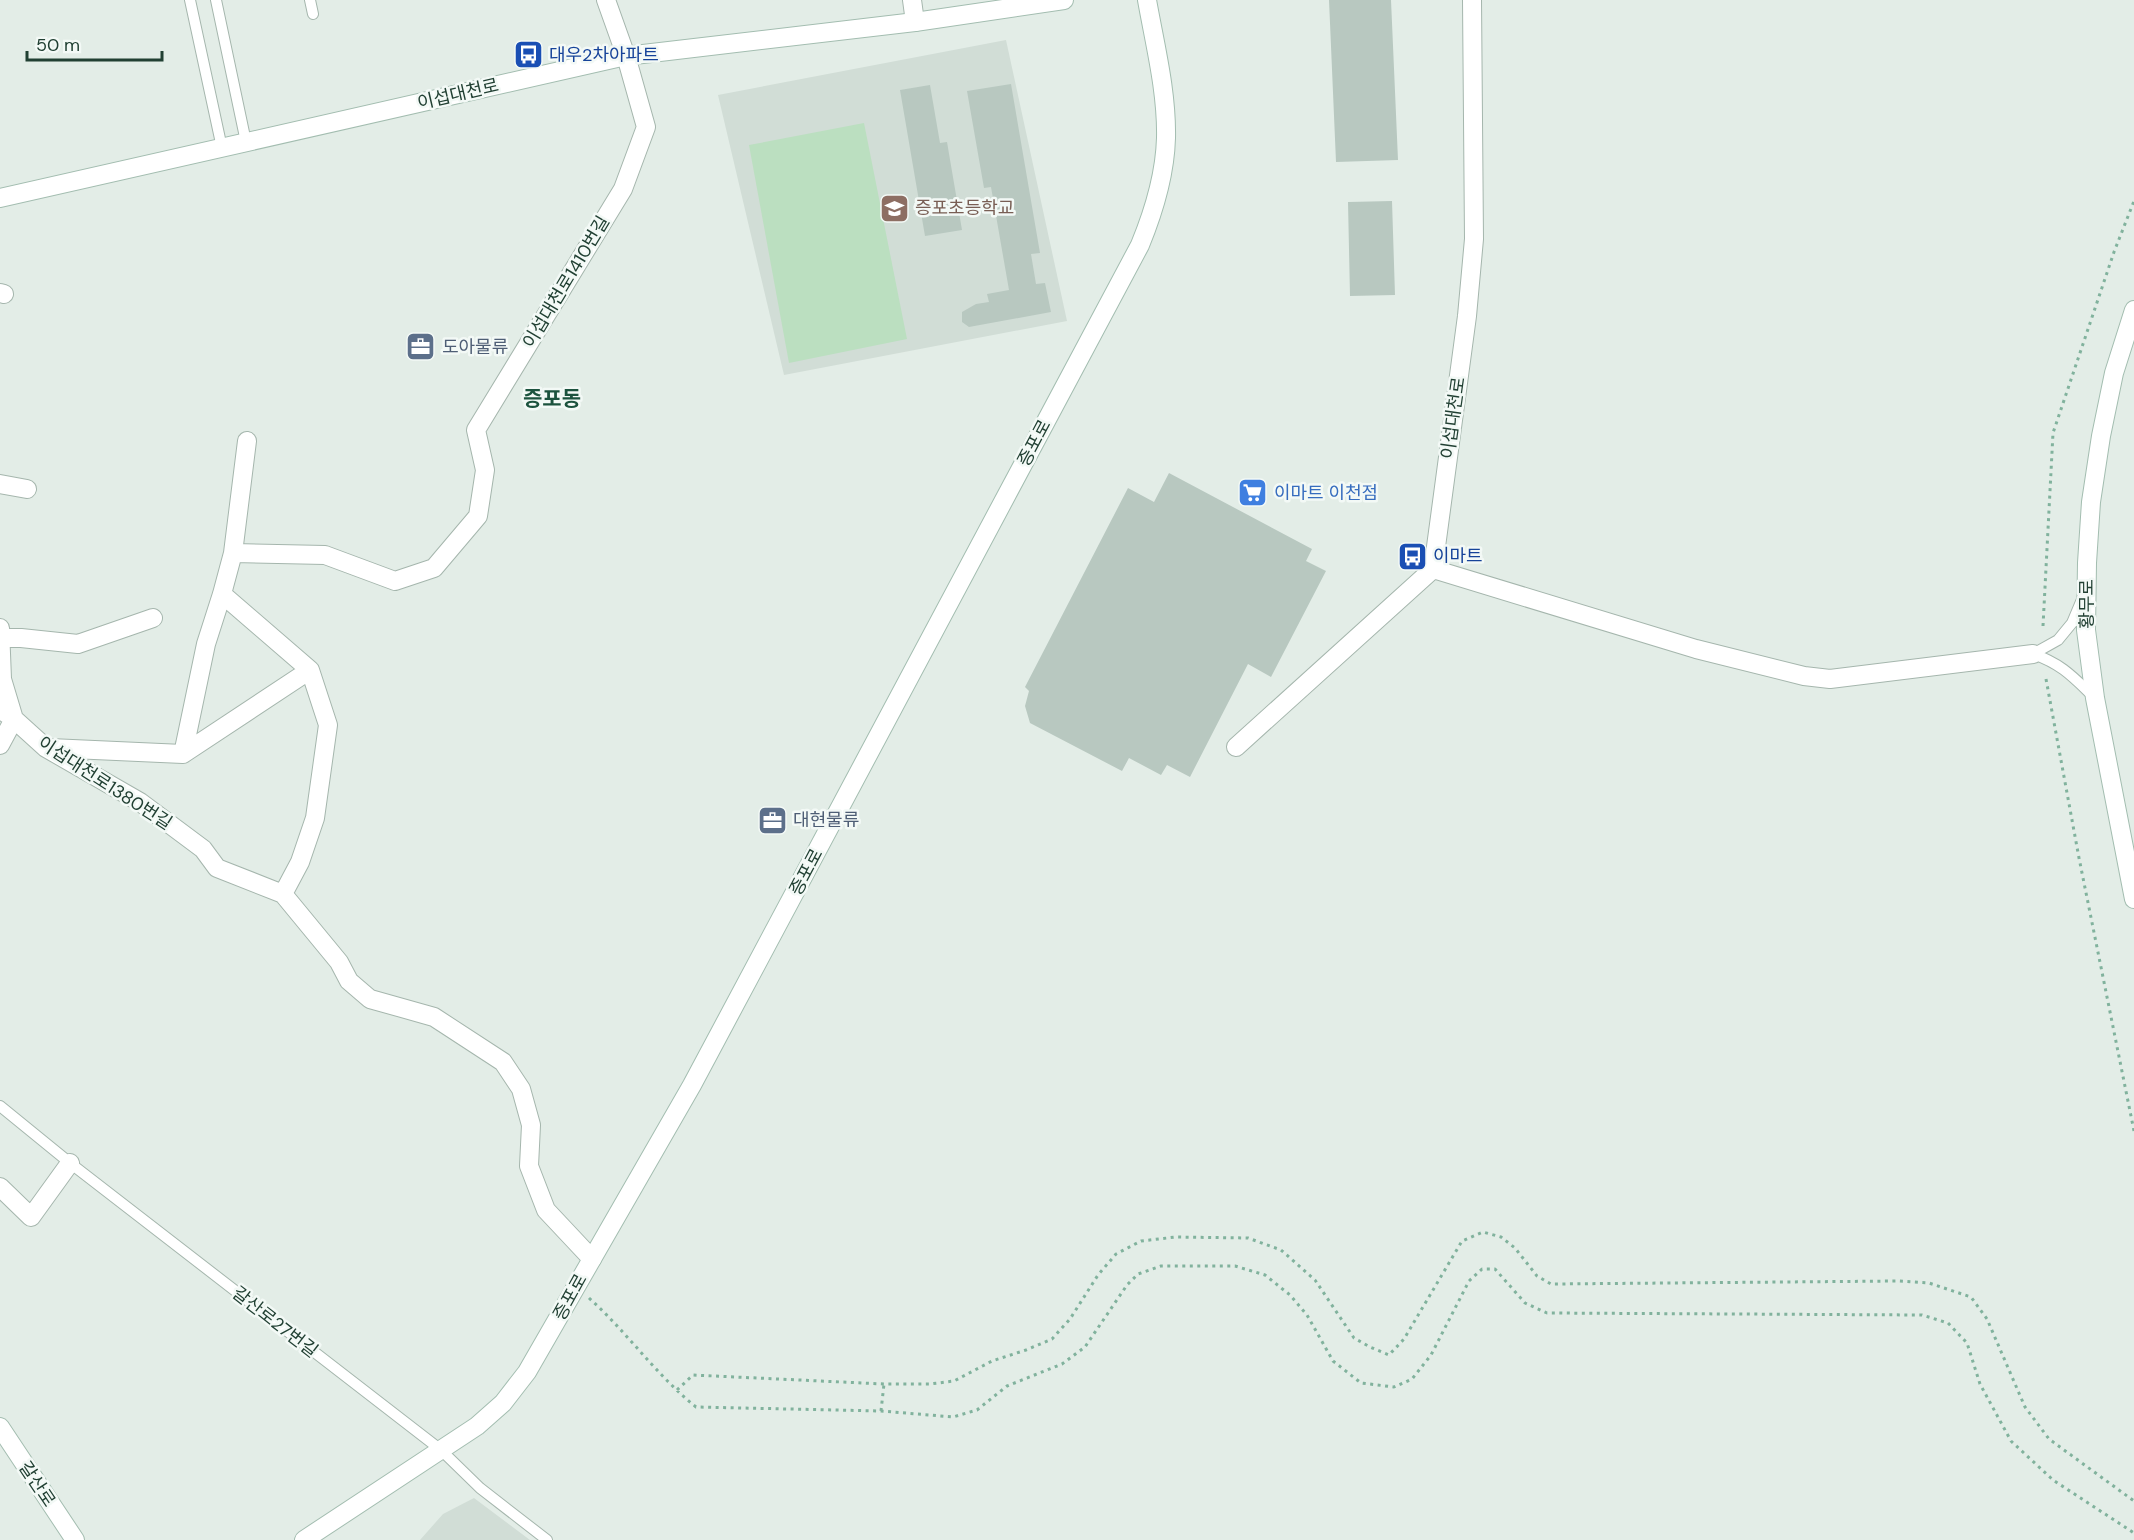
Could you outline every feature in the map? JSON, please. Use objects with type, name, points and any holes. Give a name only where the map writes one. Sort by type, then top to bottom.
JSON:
[{"type":"street","name":"이섭대천로1410번길","points":[[233,553],[325,555],[395,581],[434,568],[478,516],[485,470],[476,430],[623,189],[646,128],[626,56],[606,0]]},
{"type":"street","points":[[912,0],[915,22]]},
{"type":"street","name":"이섭대천로","points":[[0,198],[626,56],[915,22],[1064,0]]},
{"type":"street","name":"증포로","points":[[304,1540],[477,1426],[503,1403],[527,1372],[693,1085],[1140,245],[1153,212],[1162,176],[1166,138],[1163,93],[1148,0]]},
{"type":"street","name":"이섭대천로","points":[[1433,569],[1467,316],[1474,239],[1472,0]]},
{"type":"street","name":"황무로","points":[[2134,310],[2114,373],[2091,501],[2086,630],[2095,699],[2134,899]]},
{"type":"street","points":[[183,754],[206,644],[233,553],[247,441]]},
{"type":"street","points":[[0,484],[27,489]]},
{"type":"street","points":[[1236,747],[1433,569],[1696,649],[1804,676],[1830,679],[2033,654]]},
{"type":"street","points":[[222,594],[310,670],[328,725],[315,818],[300,862],[283,894]]},
{"type":"street","points":[[0,745],[7,715],[2,679],[1,633],[21,638],[78,644],[153,618]]},
{"type":"street","points":[[46,748],[183,754],[310,670]]},
{"type":"street","name":"이섭대천로1380번길","points":[[7,715],[46,748],[140,802],[203,849],[217,868],[283,894],[339,962],[349,981],[370,999],[434,1017],[503,1062],[521,1089],[531,1125],[529,1166],[546,1210],[592,1258]]},
{"type":"street","points":[[0,1187],[31,1217],[70,1163]]},
{"type":"street","name":"갈산로","points":[[0,1427],[75,1540]]},
{"type":"lane","points":[[190,0],[222,148]]},
{"type":"lane","points":[[216,0],[246,142]]},
{"type":"lane","points":[[310,0],[313,14]]},
{"type":"lane","points":[[2033,654],[2058,640],[2072,623],[2087,588]]},
{"type":"lane","points":[[2033,654],[2051,660],[2066,670],[2095,699]]},
{"type":"lane","name":"갈산로27번길","points":[[0,1106],[70,1163],[441,1450],[480,1488],[547,1540]]},
{"type":"path","points":[[2043,626],[2053,433],[2114,252],[2134,201]]},
{"type":"path","points":[[2046,679],[2079,858],[2134,1131]]},
{"type":"path","points":[[676,1391],[693,1375],[884,1384],[930,1384],[954,1381],[992,1361],[1026,1350],[1052,1338],[1070,1319],[1098,1275],[1116,1254],[1141,1241],[1176,1237],[1248,1238],[1281,1250],[1315,1281],[1354,1338],[1389,1355],[1404,1339],[1462,1241],[1483,1233],[1501,1237],[1515,1248],[1537,1276],[1551,1284],[1899,1281],[1929,1283],[1971,1297],[1987,1319],[2025,1407],[2049,1439],[2134,1501]]},
{"type":"path","points":[[577,1286],[605,1313],[676,1391],[696,1407],[881,1412],[953,1417],[977,1410],[1007,1386],[1062,1364],[1085,1347],[1132,1279],[1138,1274],[1161,1266],[1234,1266],[1265,1275],[1290,1294],[1307,1315],[1333,1361],[1361,1383],[1394,1387],[1413,1379],[1431,1355],[1468,1281],[1482,1269],[1495,1269],[1525,1304],[1547,1313],[1922,1315],[1948,1323],[1967,1344],[1980,1384],[2011,1441],[2053,1480],[2134,1533]]},
{"type":"path","points":[[881,1412],[884,1384]]},
{"type":"shaded area","name":"증포초등학교","points":[[1006,40],[1067,321],[784,375],[718,95]]},
{"type":"shaded area","points":[[474,1498],[530,1540],[420,1540],[443,1514]]},
{"type":"green space","points":[[864,123],[907,339],[789,363],[749,145]]},
{"type":"building","points":[[1329,0],[1391,0],[1398,160],[1336,162]]},
{"type":"building","points":[[1011,84],[1040,253],[1031,254],[1036,284],[1045,283],[1051,312],[969,327],[962,322],[962,312],[976,304],[989,302],[987,294],[1009,290],[991,187],[984,188],[967,91]]},
{"type":"building","points":[[930,85],[940,143],[947,142],[962,230],[925,236],[900,90]]},
{"type":"building","points":[[1392,201],[1395,295],[1350,296],[1348,202]]},
{"type":"building","points":[[1169,473],[1312,549],[1306,561],[1326,571],[1271,677],[1248,664],[1190,777],[1167,765],[1161,775],[1129,758],[1122,771],[1030,723],[1025,706],[1029,691],[1025,687],[1128,488],[1154,502]]},
{"type":"place","name":"대우2차아파트","points":[[528,55]]},
{"type":"place","name":"증포초등학교","points":[[894,208]]},
{"type":"place","name":"도아물류","points":[[421,347]]},
{"type":"place","name":"이마트 이천점","points":[[1253,493]]},
{"type":"place","name":"이마트","points":[[1412,556]]},
{"type":"place","name":"대현물류","points":[[772,820]]},
{"type":"district","name":"증포동","points":[[552,399]]}]
